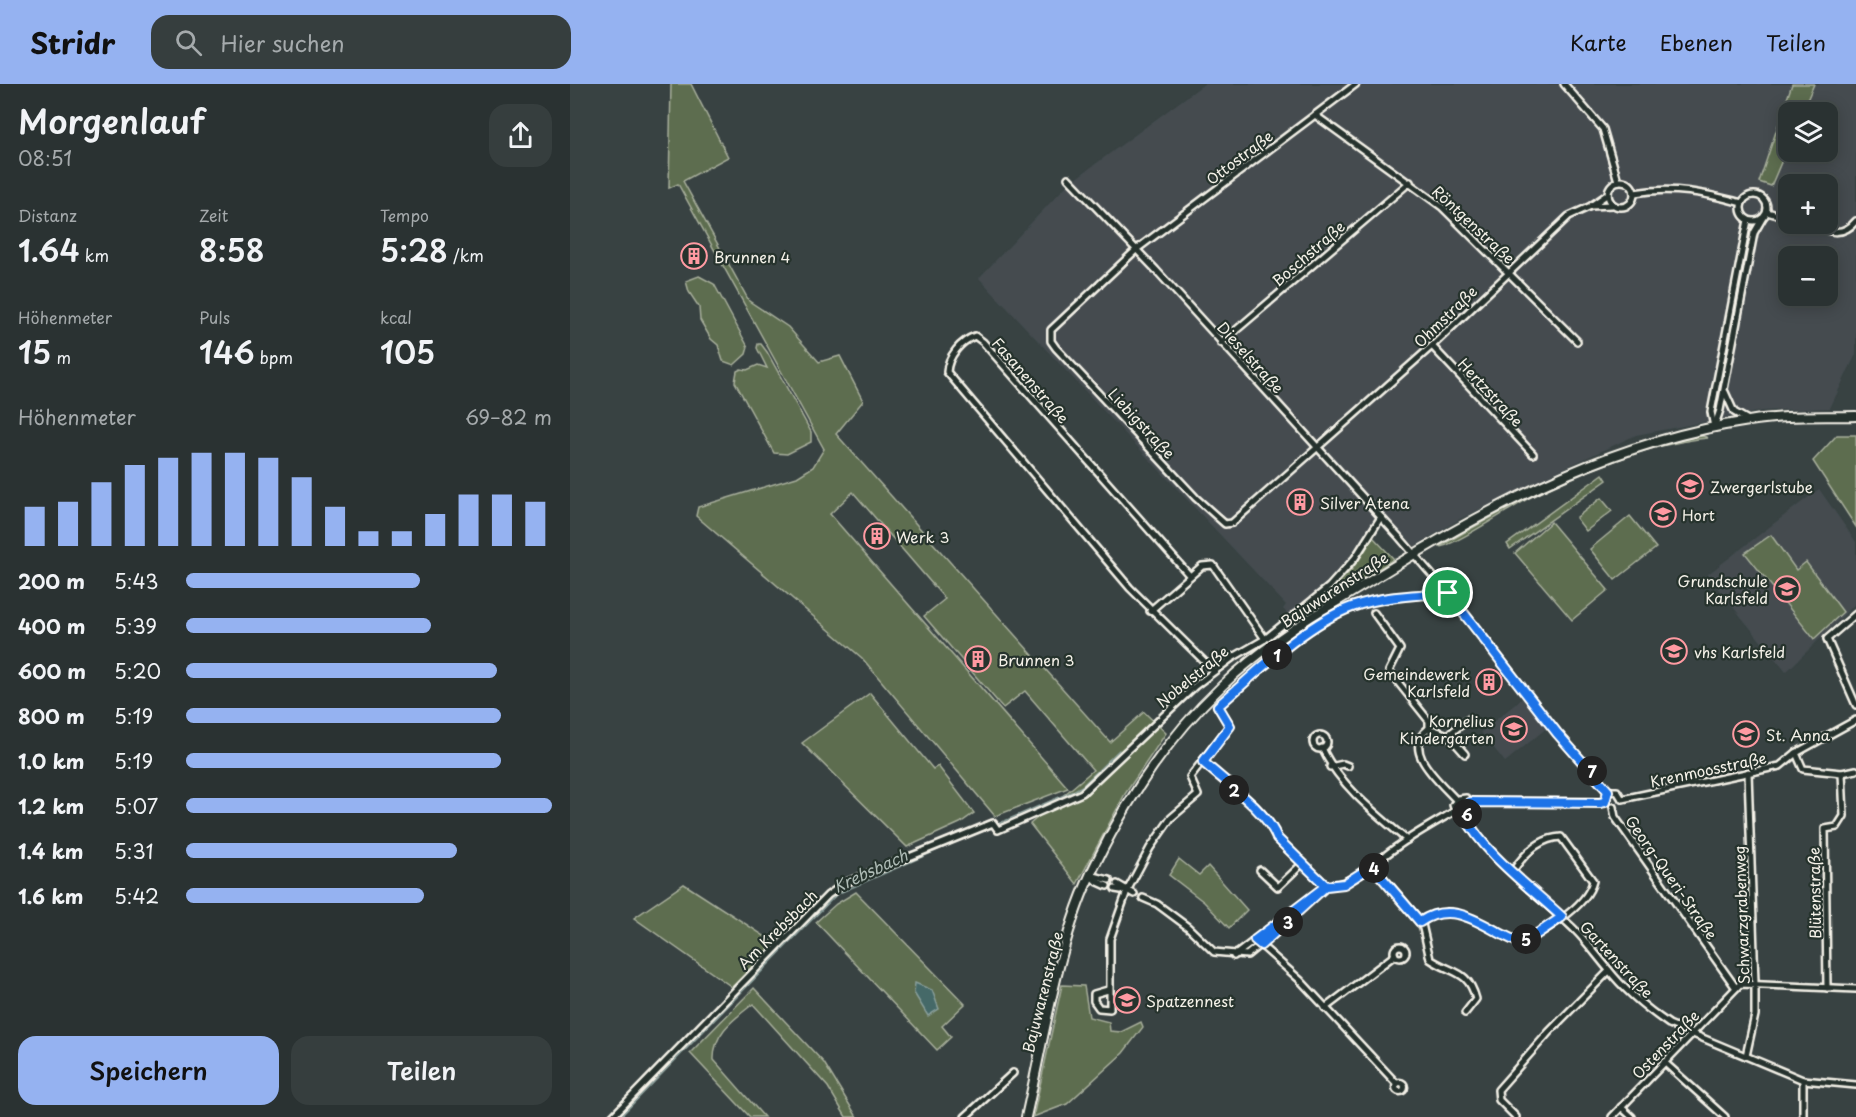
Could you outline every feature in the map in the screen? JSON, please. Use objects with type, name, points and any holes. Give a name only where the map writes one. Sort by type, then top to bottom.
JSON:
[{"type":"main road","name":"Bajuwarenstraße","points":[[1026,1117],[1069,937],[1090,874],[1142,783],[1183,727],[1224,684],[1310,619],[1468,522],[1549,481],[1641,446],[1750,420],[1856,416]]},
{"type":"street","name":"Ottostraße","points":[[1137,249],[1356,84]]},
{"type":"street","points":[[1564,84],[1603,129],[1618,182]]},
{"type":"street","name":"Röntgenstraße","points":[[1315,115],[1442,207],[1577,341]]},
{"type":"street","name":"Dieselstraße","points":[[1068,178],[1137,249],[1448,593],[1557,733],[1608,791]]},
{"type":"street","name":"Boschstraße","points":[[1221,343],[1410,182]]},
{"type":"street","points":[[1612,205],[1608,194],[1609,188],[1618,182],[1628,183],[1634,193]]},
{"type":"street","points":[[1634,193],[1651,190],[1686,190],[1742,203]]},
{"type":"street","points":[[1591,206],[1612,205],[1619,208],[1628,205],[1634,193]]},
{"type":"street","name":"Ohmstraße","points":[[1317,447],[1432,346],[1569,216],[1591,206],[1608,194]]},
{"type":"street","points":[[1751,195],[1759,195],[1765,200],[1767,212],[1754,233],[1725,388],[1714,428],[1711,412],[1748,220],[1741,211],[1742,203],[1751,195]]},
{"type":"street","points":[[1767,212],[1778,215]]},
{"type":"street","points":[[1748,220],[1762,219]]},
{"type":"street","points":[[1838,233],[1848,230],[1856,221]]},
{"type":"street","points":[[1848,230],[1856,235]]},
{"type":"street","name":"Liebigstraße","points":[[1137,249],[1051,330],[1051,342],[1056,348],[1196,498],[1225,524],[1232,523],[1317,447]]},
{"type":"street","name":"Fasanenstraße","points":[[1190,576],[983,342],[975,336],[965,339],[950,360],[947,372],[1150,611],[1214,671]]},
{"type":"street","name":"Hertzstraße","points":[[1432,346],[1533,454]]},
{"type":"street","points":[[1725,388],[1726,398],[1734,412],[1750,420]]},
{"type":"street","name":"Nobelstraße","points":[[998,830],[1082,793],[1172,706],[1214,671],[1265,639],[1314,600],[1342,574],[1381,517]]},
{"type":"street","points":[[1150,611],[1202,566],[1214,565],[1265,639]]},
{"type":"street","points":[[1108,990],[1110,939],[1127,891],[1150,848],[1171,818],[1198,795],[1190,777],[1230,726],[1218,706],[1267,662],[1338,613],[1371,608],[1413,595],[1448,593]]},
{"type":"street","points":[[1371,608],[1400,649],[1389,671],[1423,711],[1429,721],[1429,728]]},
{"type":"street","points":[[1856,614],[1827,639],[1856,705]]},
{"type":"street","points":[[1448,735],[1469,719]]},
{"type":"street","name":"Krenmoosstraße","points":[[1622,799],[1780,766],[1796,753],[1856,720]]},
{"type":"street","points":[[1429,728],[1448,735],[1465,754]]},
{"type":"street","points":[[1429,728],[1420,735],[1417,744],[1419,756],[1456,800],[1455,811]]},
{"type":"street","points":[[1322,748],[1330,766],[1407,840]]},
{"type":"street","points":[[1796,753],[1803,769],[1842,773],[1856,770]]},
{"type":"street","points":[[1203,762],[1255,807],[1274,829],[1277,838],[1326,886]]},
{"type":"street","points":[[1330,766],[1343,764],[1348,766]]},
{"type":"street","name":"Schwarzgrabenweg","points":[[1746,1056],[1755,1015],[1748,772]]},
{"type":"street","name":"Blütenstraße","points":[[1827,988],[1825,830],[1837,827],[1844,816],[1842,773]]},
{"type":"street","points":[[1456,800],[1463,798],[1470,802],[1605,802],[1613,807],[1620,804],[1622,799],[1617,791],[1608,791],[1605,802]]},
{"type":"street","points":[[1455,811],[1464,815],[1470,810],[1470,802]]},
{"type":"street","name":"Georg-Queri-Straße","points":[[1613,807],[1615,818],[1736,988]]},
{"type":"street","points":[[1234,956],[1326,886],[1344,884],[1407,840],[1455,811]]},
{"type":"street","name":"Gartenstraße","points":[[1464,815],[1472,830],[1587,942],[1609,971],[1656,1016],[1803,1080],[1856,1085]]},
{"type":"street","name":"Am Krebsbach","points":[[612,1117],[828,895],[845,883],[993,823],[998,830]]},
{"type":"street","points":[[1420,922],[1430,915],[1451,912],[1478,919],[1516,941],[1534,936],[1562,917],[1590,893],[1593,881],[1561,837],[1548,838],[1520,861],[1513,871]]},
{"type":"street","points":[[1260,870],[1278,887],[1302,864]]},
{"type":"street","points":[[1372,866],[1420,922],[1430,959],[1452,968],[1472,983],[1476,999],[1465,1013]]},
{"type":"street","points":[[1090,874],[1096,881],[1108,883]]},
{"type":"street","points":[[1116,887],[1134,894]]},
{"type":"street","points":[[1143,898],[1174,916],[1214,952],[1234,956],[1247,955],[1261,945],[1294,917],[1299,907]]},
{"type":"street","points":[[1255,940],[1300,980],[1397,1084]]},
{"type":"street","points":[[1324,1008],[1395,955]]},
{"type":"street","points":[[1516,1117],[1498,1100],[1498,1090],[1549,1032],[1609,971]]},
{"type":"street","points":[[1736,988],[1740,984],[1755,983],[1856,989]]},
{"type":"street","name":"Ostenstraße","points":[[1612,1117],[1736,988]]},
{"type":"street","points":[[1665,1062],[1725,1117]]},
{"type":"street","points":[[965,1117],[1013,1073]]},
{"type":"street","points":[[1803,1080],[1803,1117]]},
{"type":"street","points":[[1622,1107],[1632,1117]]},
{"type":"shaded area","points":[[1204,84],[1856,84],[1856,354],[1830,408],[1762,411],[1636,435],[1460,519],[1415,546],[1380,510],[1343,566],[1290,616],[1283,609],[1286,605],[979,278],[1067,185]]},
{"type":"shaded area","name":"Grundschule Karlsfeld","points":[[1819,489],[1856,542],[1856,603],[1786,672],[1707,575]]},
{"type":"shaded area","name":"Kornelius Kindergarten","points":[[1524,697],[1548,727],[1505,762],[1481,732]]},
{"type":"green space","points":[[671,84],[691,84],[728,157],[683,181],[749,301],[788,327],[819,362],[840,356],[863,401],[836,434],[1110,742],[1144,712],[1166,733],[1125,794],[1077,884],[1030,824],[1093,770],[1025,691],[1003,708],[924,616],[945,599],[853,492],[830,514],[1068,788],[995,816],[862,658],[696,516],[698,507],[797,477],[813,467],[824,449],[678,184],[669,188]]},
{"type":"green space","points":[[1792,84],[1814,84],[1806,102],[1786,102]]},
{"type":"green space","points":[[1778,126],[1778,162],[1781,162],[1771,186],[1759,182]]},
{"type":"green space","points":[[699,276],[714,284],[748,347],[746,354],[734,365],[723,361],[718,345],[711,339],[700,320],[699,307],[689,292],[686,281]]},
{"type":"green space","points":[[758,344],[761,344],[767,352],[811,432],[811,442],[787,454],[774,453],[735,382],[737,371],[741,369],[747,370],[758,365],[767,368],[757,348]]},
{"type":"green space","points":[[1837,435],[1856,435],[1856,527],[1813,461]]},
{"type":"green space","points":[[1703,436],[1708,438],[1686,441],[1646,451],[1688,438]]},
{"type":"green space","points":[[1603,474],[1607,480],[1510,549],[1507,544]]},
{"type":"green space","points":[[1530,498],[1470,533],[1439,547],[1488,519]]},
{"type":"green space","points":[[1601,498],[1612,511],[1586,531],[1576,518]]},
{"type":"green space","points":[[1630,516],[1656,548],[1615,580],[1590,549]]},
{"type":"green space","points":[[1551,522],[1608,590],[1572,620],[1515,553]]},
{"type":"green space","points":[[1771,535],[1796,570],[1806,562],[1843,612],[1814,639],[1745,553]]},
{"type":"green space","points":[[1372,536],[1394,559],[1313,610],[1353,568]]},
{"type":"green space","points":[[870,693],[933,769],[938,766],[974,813],[960,823],[907,847],[802,743]]},
{"type":"green space","points":[[1179,859],[1199,875],[1208,866],[1247,910],[1229,928],[1204,902],[1169,875]]},
{"type":"green space","points":[[684,884],[775,943],[732,987],[634,918]]},
{"type":"green space","points":[[856,892],[965,1004],[942,1026],[951,1037],[937,1050],[816,922],[836,904]]},
{"type":"green space","points":[[1062,985],[1084,986],[1089,1017],[1109,1022],[1110,1031],[1121,1032],[1141,1022],[1143,1027],[1123,1053],[1067,1104],[1033,1117]]},
{"type":"green space","points":[[754,988],[824,1063],[857,1117],[846,1117],[828,1087],[753,1004],[732,1021],[721,1034],[714,1060],[764,1117],[750,1117],[690,1053]]},
{"type":"water","points":[[915,983],[932,990],[939,1009],[928,1016],[914,993]]},
{"type":"waterway","name":"Krebsbach","points":[[620,1117],[837,894],[1071,792],[1082,786],[1119,750]]},
{"type":"tunnel","points":[[1371,608],[1374,613]]},
{"type":"place","name":"Brunnen 4","points":[[694,256]]},
{"type":"place","name":"Zwergerlstube","points":[[1690,486]]},
{"type":"place","name":"Silver Atena","points":[[1300,502]]},
{"type":"place","name":"Hort","points":[[1663,514]]},
{"type":"place","name":"Werk 3","points":[[877,536]]},
{"type":"place","name":"Grundschule Karlsfeld","points":[[1787,589]]},
{"type":"place","name":"vhs Karlsfeld","points":[[1674,651]]},
{"type":"place","name":"Brunnen 3","points":[[978,659]]},
{"type":"place","name":"Gemeindewerk Karlsfeld","points":[[1489,682]]},
{"type":"place","name":"Kornelius Kindergarten","points":[[1514,729]]},
{"type":"place","name":"St. Anna","points":[[1746,734]]},
{"type":"place","name":"Spatzennest","points":[[1127,1000]]},
{"type":"route","points":[[1448,593],[1413,595],[1368,603],[1338,613],[1267,662],[1218,706],[1230,726],[1203,762],[1255,807],[1274,829],[1277,838],[1326,886],[1299,907],[1294,917],[1261,945],[1255,940],[1288,913],[1326,886],[1344,884],[1372,866],[1420,922],[1430,915],[1451,912],[1478,919],[1516,941],[1534,936],[1562,917],[1488,848],[1472,830],[1464,815],[1471,808],[1470,802],[1600,803],[1605,802],[1604,798],[1608,791],[1557,733],[1448,593]]}]
